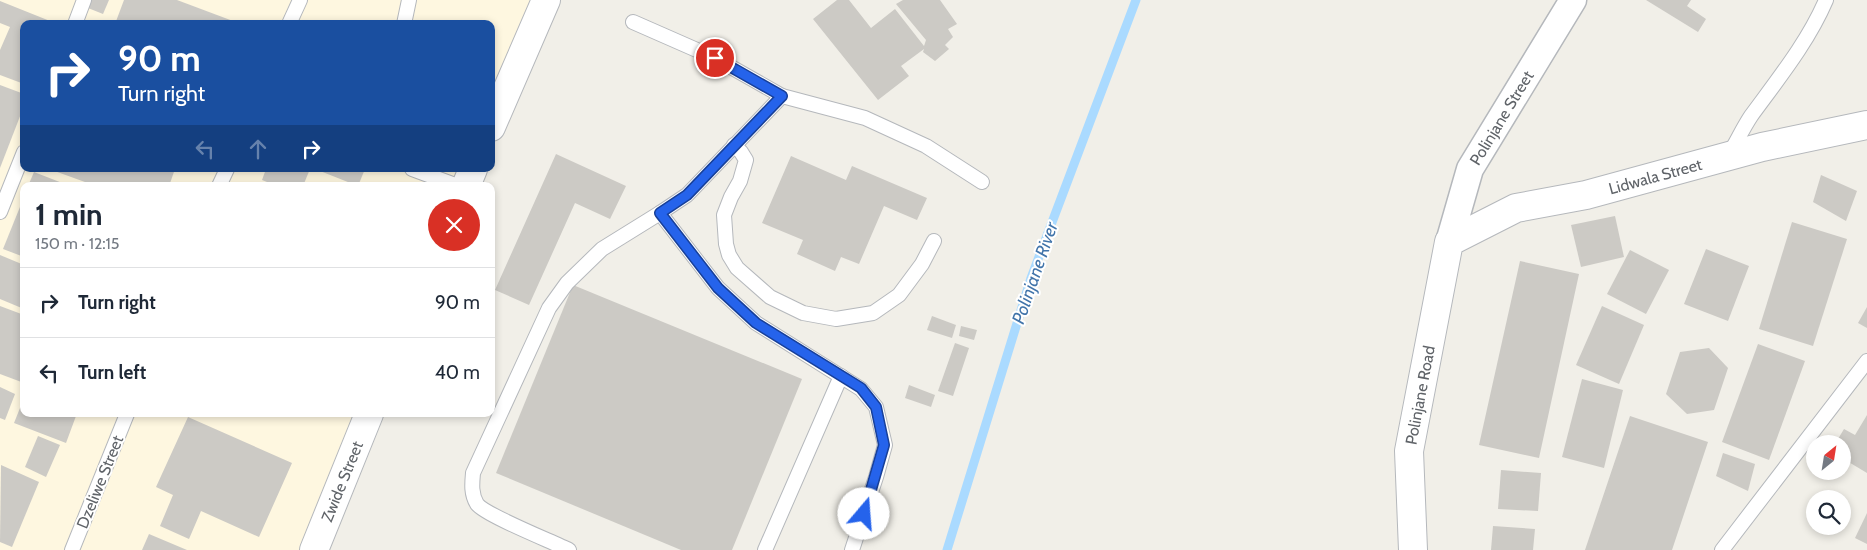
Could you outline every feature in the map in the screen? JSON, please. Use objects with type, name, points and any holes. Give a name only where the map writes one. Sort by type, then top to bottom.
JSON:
[{"type":"street","name":"Polinjane Street","points":[[1449,242],[1470,169],[1573,0]]},
{"type":"street","points":[[495,117],[542,1]]},
{"type":"street","name":"Lidwala Street","points":[[1449,242],[1516,208],[1586,195],[1762,147],[1867,125]]},
{"type":"street","name":"Polinjane Road","points":[[1413,550],[1409,451],[1449,242]]},
{"type":"street","name":"Zwide Street","points":[[314,550],[368,417]]},
{"type":"lane","points":[[76,20],[84,0]]},
{"type":"lane","points":[[291,20],[300,0]]},
{"type":"lane","points":[[405,20],[409,0]]},
{"type":"lane","points":[[1728,156],[1750,118],[1818,19],[1826,0]]},
{"type":"lane","points":[[633,22],[715,58],[782,96],[865,118],[926,146],[982,182]]},
{"type":"lane","points":[[569,550],[495,516],[478,506],[472,493],[473,473],[549,308],[566,283],[602,249],[687,195],[782,96]]},
{"type":"lane","points":[[734,145],[742,152],[746,160],[740,181],[730,197],[724,215],[728,249],[737,268],[770,297],[778,301],[803,313],[836,319],[873,313],[899,296],[922,264],[934,241]]},
{"type":"lane","points":[[0,212],[20,162]]},
{"type":"lane","points":[[420,172],[447,182]]},
{"type":"lane","points":[[660,213],[718,288],[756,323],[861,388],[876,407],[884,445],[876,477],[852,550]]},
{"type":"lane","points":[[1722,550],[1867,361]]},
{"type":"lane","points":[[765,550],[841,376]]},
{"type":"lane","name":"Dzeliwe Street","points":[[72,550],[126,417]]},
{"type":"shaded area","points":[[0,0],[546,0],[495,118],[495,20],[20,20],[20,172],[472,172],[468,182],[20,182],[20,417],[368,417],[314,550],[0,550]]},
{"type":"building","points":[[91,0],[109,0],[103,14],[88,8]]},
{"type":"building","points":[[124,0],[177,0],[230,20],[116,20]]},
{"type":"building","points":[[837,0],[849,0],[871,28],[895,9],[924,46],[926,40],[896,4],[903,0],[940,0],[957,24],[948,29],[953,37],[945,45],[949,49],[935,61],[923,52],[924,49],[901,66],[909,76],[878,100],[813,19]]},
{"type":"building","points":[[1646,0],[1691,0],[1687,6],[1706,19],[1698,32]]},
{"type":"building","points":[[0,1],[48,20],[20,20],[20,82],[0,75],[0,50],[10,27],[0,23]]},
{"type":"building","points":[[0,85],[20,92],[20,116],[0,168]]},
{"type":"building","points":[[556,154],[626,186],[610,219],[575,203],[529,305],[495,290]]},
{"type":"building","points":[[791,156],[846,180],[852,166],[927,198],[917,220],[884,206],[859,264],[841,257],[835,271],[797,254],[803,240],[762,223]]},
{"type":"building","points":[[34,172],[60,182],[30,182]]},
{"type":"building","points":[[57,172],[174,172],[170,182],[85,182]]},
{"type":"building","points":[[265,172],[309,172],[305,182],[267,182],[262,180]]},
{"type":"building","points":[[323,172],[364,172],[360,182],[348,182]]},
{"type":"building","points":[[1821,175],[1857,191],[1846,221],[1813,202]]},
{"type":"building","points":[[20,207],[20,255],[3,249]]},
{"type":"building","points":[[1615,216],[1624,257],[1581,267],[1571,225]]},
{"type":"building","points":[[1792,222],[1847,239],[1813,346],[1759,329]]},
{"type":"building","points":[[1706,249],[1749,266],[1728,321],[1684,304]]},
{"type":"building","points":[[1630,250],[1669,270],[1646,314],[1607,294]]},
{"type":"building","points":[[0,255],[20,263],[20,307],[0,299]]},
{"type":"building","points":[[1520,261],[1579,274],[1539,458],[1479,445]]},
{"type":"building","points":[[573,285],[802,379],[732,550],[681,550],[496,473]]},
{"type":"building","points":[[0,306],[20,314],[20,382],[0,374]]},
{"type":"building","points":[[1602,306],[1644,325],[1619,384],[1576,365]]},
{"type":"building","points":[[1867,307],[1867,328],[1858,323]]},
{"type":"building","points":[[932,316],[956,325],[952,338],[927,330]]},
{"type":"building","points":[[961,326],[977,330],[974,340],[959,336]]},
{"type":"building","points":[[955,343],[969,348],[953,396],[938,391]]},
{"type":"building","points":[[1758,344],[1805,361],[1769,460],[1722,442]]},
{"type":"building","points":[[1709,348],[1728,368],[1714,410],[1687,414],[1666,394],[1680,352]]},
{"type":"building","points":[[1582,379],[1623,390],[1604,468],[1562,457]]},
{"type":"building","points":[[909,385],[935,395],[931,407],[905,398]]},
{"type":"building","points":[[0,387],[15,394],[5,420],[0,418]]},
{"type":"building","points":[[20,408],[20,417],[76,417],[66,443],[14,423]]},
{"type":"building","points":[[1867,415],[1867,473],[1851,463],[1851,435],[1840,435],[1844,429],[1855,435]]},
{"type":"building","points":[[1630,416],[1708,442],[1672,550],[1585,550]]},
{"type":"building","points":[[188,417],[292,463],[259,537],[201,511],[189,539],[160,526],[173,495],[156,487]]},
{"type":"building","points":[[38,436],[60,445],[46,477],[25,467]]},
{"type":"building","points":[[1723,453],[1755,464],[1748,491],[1716,476]]},
{"type":"building","points":[[1,465],[39,482],[12,547],[0,542]]},
{"type":"building","points":[[1501,470],[1541,473],[1538,511],[1498,509]]},
{"type":"building","points":[[1867,513],[1867,544],[1855,538]]},
{"type":"building","points":[[1493,526],[1535,529],[1533,550],[1491,550]]},
{"type":"building","points":[[149,534],[187,550],[142,550]]},
{"type":"waterway","name":"Polinjane River","points":[[947,550],[1031,278],[1136,0]]},
{"type":"route","points":[[715,58],[782,96],[687,195],[660,213],[718,288],[756,323],[861,388],[876,407],[884,445],[864,514]]}]
